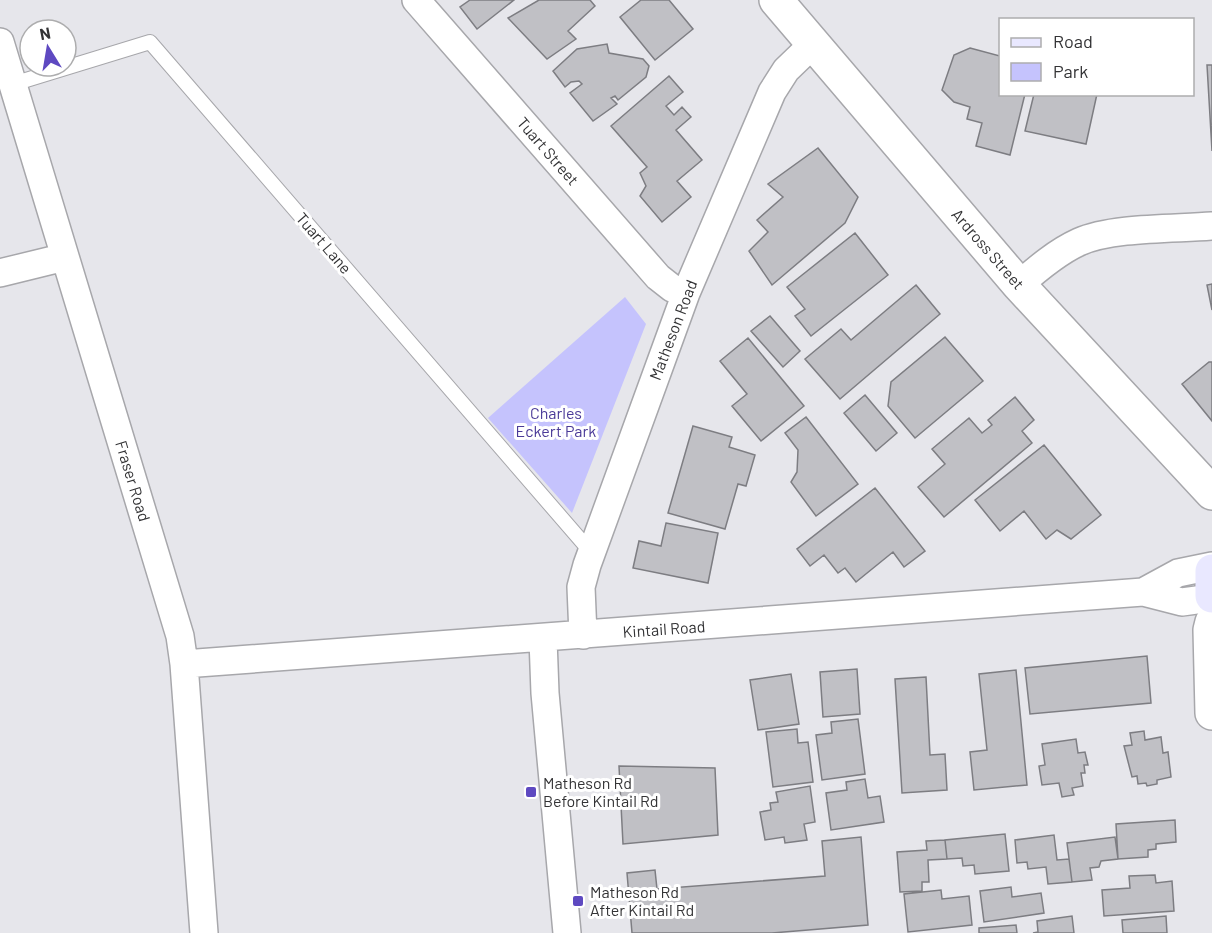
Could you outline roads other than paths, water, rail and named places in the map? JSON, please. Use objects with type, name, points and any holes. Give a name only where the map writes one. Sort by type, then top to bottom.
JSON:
[{"type":"main road","points":[[1212,571],[1212,597]]},
{"type":"street","name":"Tuart Street","points":[[417,0],[658,277],[672,288],[686,293]]},
{"type":"street","name":"Ardross Street","points":[[776,0],[1019,285],[1211,498]]},
{"type":"street","name":"Fraser Road","points":[[0,42],[180,636],[204,933]]},
{"type":"street","name":"Matheson Road","points":[[583,635],[581,587],[591,552],[686,293],[772,92],[786,70],[813,44]]},
{"type":"street","points":[[1019,285],[1058,254],[1080,241],[1106,234],[1212,226]]},
{"type":"street","points":[[0,273],[65,257]]},
{"type":"street","name":"Kintail Road","points":[[1143,592],[1178,573],[1212,566]]},
{"type":"street","name":"Kintail Road","points":[[184,664],[543,639],[1143,592],[1182,602],[1212,597]]},
{"type":"street","points":[[1212,622],[1210,630],[1212,713]]},
{"type":"street","points":[[543,639],[545,693],[567,933]]},
{"type":"lane","name":"Tuart Lane","points":[[13,84],[150,42],[591,552]]},
{"type":"place","name":"Matheson Rd Before Kintail Rd","points":[[531,792]]},
{"type":"place","name":"Matheson Rd After Kintail Rd","points":[[578,901]]},
{"type":"park label","name":"Charles Eckert Park","points":[[556,422]]}]
